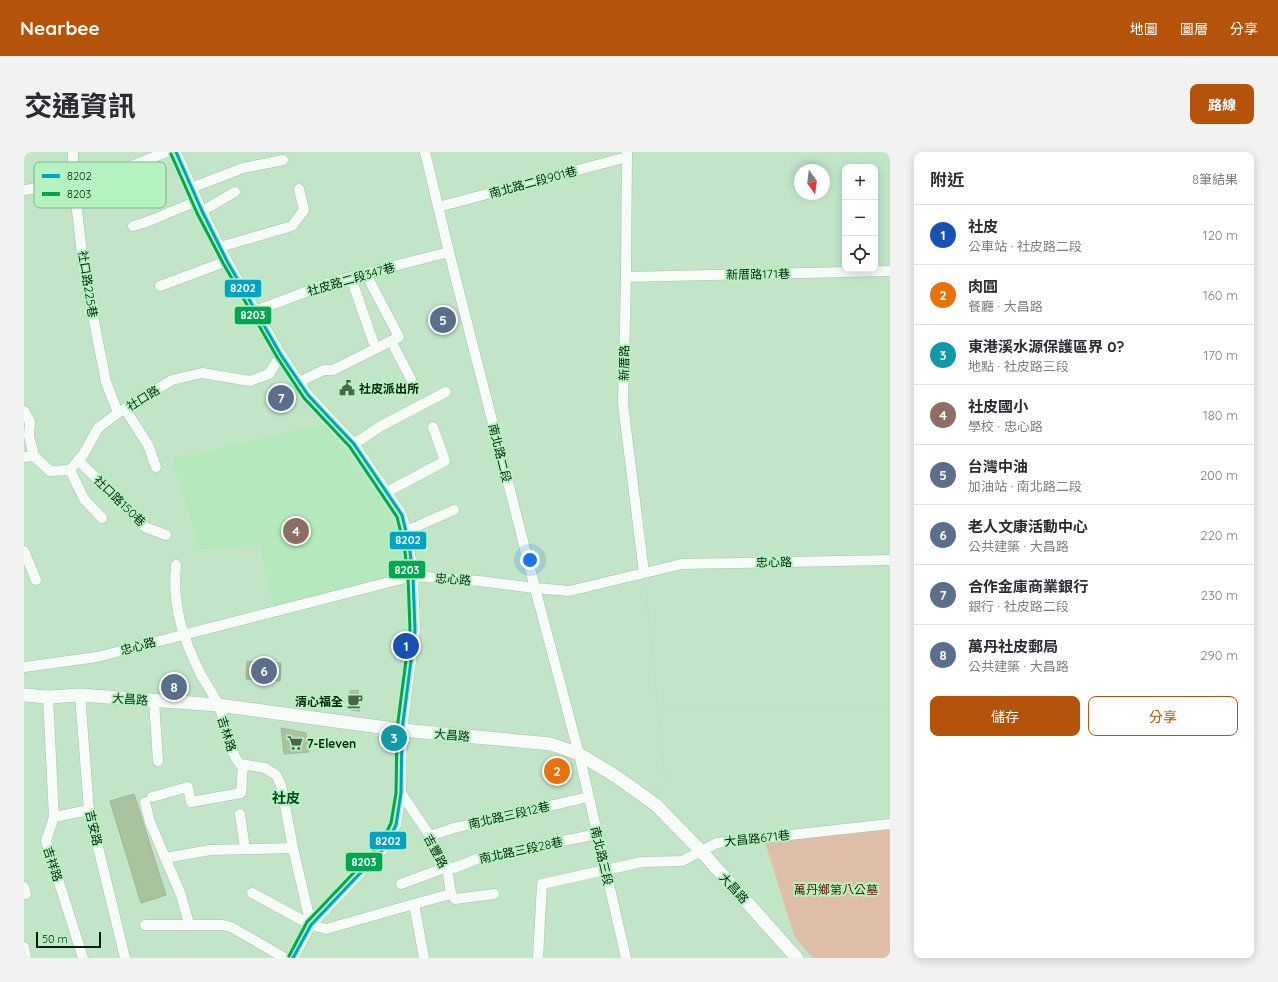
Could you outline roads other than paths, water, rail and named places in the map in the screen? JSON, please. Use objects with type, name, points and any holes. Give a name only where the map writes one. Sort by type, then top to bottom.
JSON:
[{"type":"main road","name":"大昌路","points":[[24,695],[48,697],[80,695],[218,706],[402,730],[551,744],[579,754],[617,777],[656,805],[701,851],[797,958]]},
{"type":"street","points":[[141,162],[166,152]]},
{"type":"street","points":[[176,152],[197,201],[227,261],[281,355],[308,395],[354,444],[387,492],[402,515],[410,544],[415,630],[402,730],[401,793],[396,825],[385,847],[311,925],[293,958]]},
{"type":"street","name":"南北路二段","points":[[425,152],[449,252],[579,754]]},
{"type":"street","name":"南北路二段901巷","points":[[438,207],[627,155]]},
{"type":"street","name":"新厝路","points":[[627,155],[623,404],[644,573]]},
{"type":"street","points":[[192,188],[243,168],[283,160]]},
{"type":"street","points":[[24,190],[34,189]]},
{"type":"street","points":[[220,247],[292,226],[304,210],[299,189]]},
{"type":"street","points":[[202,211],[235,192]]},
{"type":"street","points":[[133,226],[197,201]]},
{"type":"street","name":"社口路225巷","points":[[77,208],[84,270],[106,382],[121,411],[148,445],[156,467]]},
{"type":"street","name":"社皮路二段347巷","points":[[255,311],[332,282],[449,252]]},
{"type":"street","points":[[160,286],[227,261]]},
{"type":"street","name":"新厝路171巷","points":[[626,276],[890,271]]},
{"type":"street","points":[[298,382],[324,370],[333,370],[399,337],[366,274]]},
{"type":"street","points":[[351,278],[373,341]]},
{"type":"street","points":[[391,341],[412,379]]},
{"type":"street","name":"社口路","points":[[70,470],[82,455],[98,428],[121,411],[172,380],[202,373],[250,381],[269,374],[281,355]]},
{"type":"street","points":[[354,444],[382,426],[446,392]]},
{"type":"street","points":[[24,411],[30,422],[29,436],[34,456],[50,470],[70,470],[84,499],[102,518]]},
{"type":"street","points":[[387,492],[445,461],[433,427]]},
{"type":"street","points":[[24,457],[34,456]]},
{"type":"street","name":"社口路150巷","points":[[78,460],[145,526],[166,535]]},
{"type":"street","points":[[406,530],[454,510]]},
{"type":"street","points":[[24,551],[36,580]]},
{"type":"street","name":"忠心路","points":[[24,667],[97,657],[413,576],[569,590],[682,564],[890,560]]},
{"type":"street","name":"吉林路","points":[[176,565],[174,584],[176,604],[184,634],[192,656],[218,706],[229,744],[235,758],[240,764],[265,768],[276,774],[281,785],[293,848],[311,925]]},
{"type":"street","name":"吉安路","points":[[80,695],[89,810],[125,958]]},
{"type":"street","name":"吉祥路","points":[[48,697],[54,817],[46,841],[83,958]]},
{"type":"street","points":[[154,701],[158,761]]},
{"type":"street","name":"南北路三段","points":[[579,754],[626,958]]},
{"type":"street","points":[[188,924],[181,895],[150,822],[148,799],[188,787],[191,802],[241,793],[243,765]]},
{"type":"street","name":"吉豐路","points":[[401,793],[430,836],[447,867],[451,894]]},
{"type":"street","name":"南北路三段12巷","points":[[430,836],[454,828],[588,797]]},
{"type":"street","points":[[54,817],[89,810]]},
{"type":"street","points":[[240,814],[246,848]]},
{"type":"street","name":"大昌路671巷","points":[[538,958],[542,884],[642,862],[682,861],[716,843],[890,824]]},
{"type":"street","name":"南北路三段28巷","points":[[401,884],[447,867],[454,868],[482,857],[598,834]]},
{"type":"street","points":[[166,858],[210,850],[293,848]]},
{"type":"street","points":[[24,887],[26,894],[24,894]]},
{"type":"street","points":[[252,893],[311,925],[326,929],[451,894],[455,899],[494,894]]},
{"type":"street","points":[[414,904],[424,958]]},
{"type":"street","points":[[145,925],[223,925],[231,927],[285,958]]},
{"type":"street","points":[[24,947],[26,958]]},
{"type":"place","name":"台灣中油","points":[[443,320]]},
{"type":"place","name":"社皮派出所","points":[[347,388]]},
{"type":"place","name":"合作金庫商業銀行","points":[[281,398]]},
{"type":"place","name":"社皮國小","points":[[296,531]]},
{"type":"place","name":"社皮","points":[[406,646]]},
{"type":"place","name":"老人文康活動中心","points":[[264,671]]},
{"type":"place","name":"萬丹社皮郵局","points":[[174,687]]},
{"type":"place","name":"清心福全","points":[[355,701]]},
{"type":"place","name":"東港溪水源保護區界 0?","points":[[394,738]]},
{"type":"place","name":"7-Eleven","points":[[295,743]]},
{"type":"place","name":"肉圓","points":[[557,771]]},
{"type":"district","name":"社皮","points":[[286,798]]},
{"type":"park label","name":"萬丹鄉第八公墓","points":[[836,889]]}]
